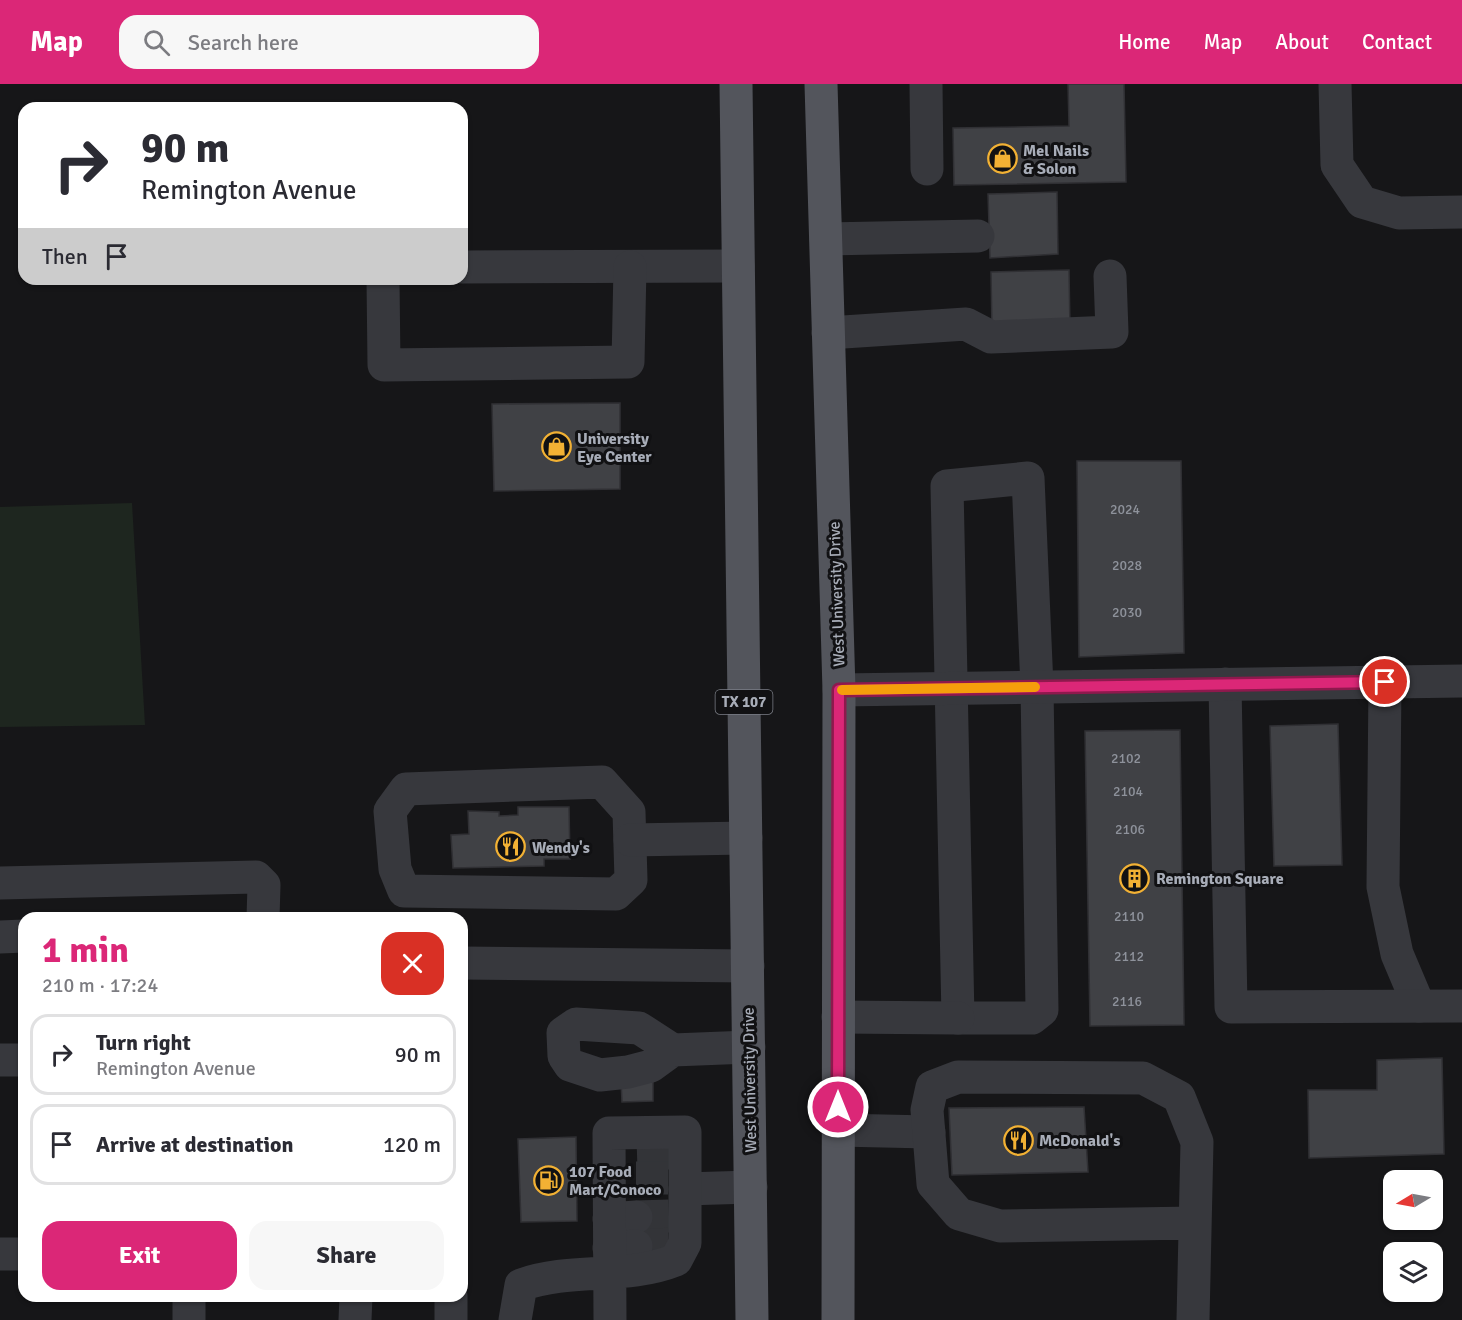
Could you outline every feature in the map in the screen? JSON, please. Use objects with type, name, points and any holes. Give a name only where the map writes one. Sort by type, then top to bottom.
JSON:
[{"type":"main road","name":"West University Drive","points":[[736,84],[752,1320]]},
{"type":"main road","name":"West University Drive","points":[[821,84],[839,690],[838,1320]]},
{"type":"street","points":[[926,84],[927,169]]},
{"type":"street","points":[[1335,84],[1337,165],[1362,202],[1399,213],[1462,212]]},
{"type":"street","points":[[826,238],[978,236]]},
{"type":"street","points":[[468,267],[738,266]]},
{"type":"street","points":[[383,285],[384,365],[628,362],[630,267]]},
{"type":"street","points":[[828,333],[966,324],[991,337],[1112,332],[1110,276]]},
{"type":"street","points":[[838,1017],[958,1018],[1032,1018],[1042,1010],[1037,687],[1028,478],[947,486],[958,1018]]},
{"type":"street","points":[[839,690],[1462,681]]},
{"type":"street","points":[[1385,682],[1383,887],[1397,954],[1419,1006]]},
{"type":"street","points":[[1225,684],[1231,1007],[1462,1006]]},
{"type":"street","points":[[602,782],[630,826],[631,880],[616,894],[450,905],[404,891],[395,869],[390,811],[406,789],[602,782]]},
{"type":"street","points":[[630,826],[746,838]]},
{"type":"street","points":[[0,883],[256,877],[264,885],[263,912]]},
{"type":"street","points":[[0,937],[18,936]]},
{"type":"street","points":[[468,963],[748,966]]},
{"type":"street","points":[[674,1050],[749,1047]]},
{"type":"street","points":[[0,1060],[18,1060]]},
{"type":"street","points":[[1193,1320],[1197,1142],[1179,1097],[1143,1078],[958,1077],[932,1087],[927,1110],[933,1184],[959,1214],[1000,1226],[1195,1223]]},
{"type":"street","points":[[838,1130],[929,1132]]},
{"type":"street","points":[[661,1187],[751,1187]]},
{"type":"street","points":[[620,1241],[657,1267],[676,1260],[661,1187]]},
{"type":"street","points":[[515,1320],[521,1285],[620,1241],[661,1187]]},
{"type":"street","points":[[610,1320],[620,1241]]},
{"type":"street","points":[[0,1254],[18,1254]]},
{"type":"street","points":[[189,1302],[189,1320]]},
{"type":"street","points":[[355,1320],[356,1302]]},
{"type":"street","points":[[451,1302],[451,1320]]},
{"type":"shaded area","points":[[132,503],[145,725],[0,727],[0,507]]},
{"type":"building","points":[[1068,84],[1124,84],[1126,182],[954,185],[953,128],[1069,126]]},
{"type":"building","points":[[1057,192],[1058,254],[990,258],[988,194]]},
{"type":"building","points":[[1069,270],[1070,329],[992,331],[991,272]]},
{"type":"building","name":"University Eye Center","points":[[620,403],[620,489],[494,491],[492,404]]},
{"type":"building","points":[[1077,461],[1181,461],[1184,653],[1079,657]]},
{"type":"building","points":[[1338,724],[1342,865],[1274,866],[1270,726]]},
{"type":"building","name":"Remington Square","points":[[1180,730],[1184,1025],[1090,1026],[1085,731]]},
{"type":"building","name":"Wendy's","points":[[518,807],[569,807],[570,859],[544,859],[544,866],[453,868],[451,835],[469,834],[468,811],[499,812],[499,816],[518,815]]},
{"type":"building","points":[[1442,1058],[1444,1154],[1309,1158],[1308,1090],[1377,1090],[1377,1060]]},
{"type":"building","points":[[653,1080],[653,1101],[622,1102],[621,1081]]},
{"type":"building","name":"McDonald's","points":[[1084,1107],[1088,1172],[952,1175],[949,1108]]},
{"type":"building","name":"107 Food Mart/Conoco","points":[[576,1137],[577,1221],[521,1222],[518,1139]]},
{"type":"tunnel","points":[[637,1154],[670,1153]]},
{"type":"tunnel","points":[[636,1178],[668,1178]]},
{"type":"tunnel","points":[[636,1217],[669,1216]]},
{"type":"tunnel","points":[[636,1246],[672,1244]]},
{"type":"slow traffic","points":[[842,690],[1035,687]]},
{"type":"place","name":"Mel Nails & Solon","points":[[1002,159]]},
{"type":"place","name":"University Eye Center","points":[[556,447]]},
{"type":"place","name":"Wendy's","points":[[511,847]]},
{"type":"place","name":"Remington Square","points":[[1135,878]]},
{"type":"place","name":"McDonald's","points":[[1018,1140]]},
{"type":"place","name":"107 Food Mart/Conoco","points":[[548,1180]]},
{"type":"route","points":[[838,1107],[839,690],[1385,682]]}]
